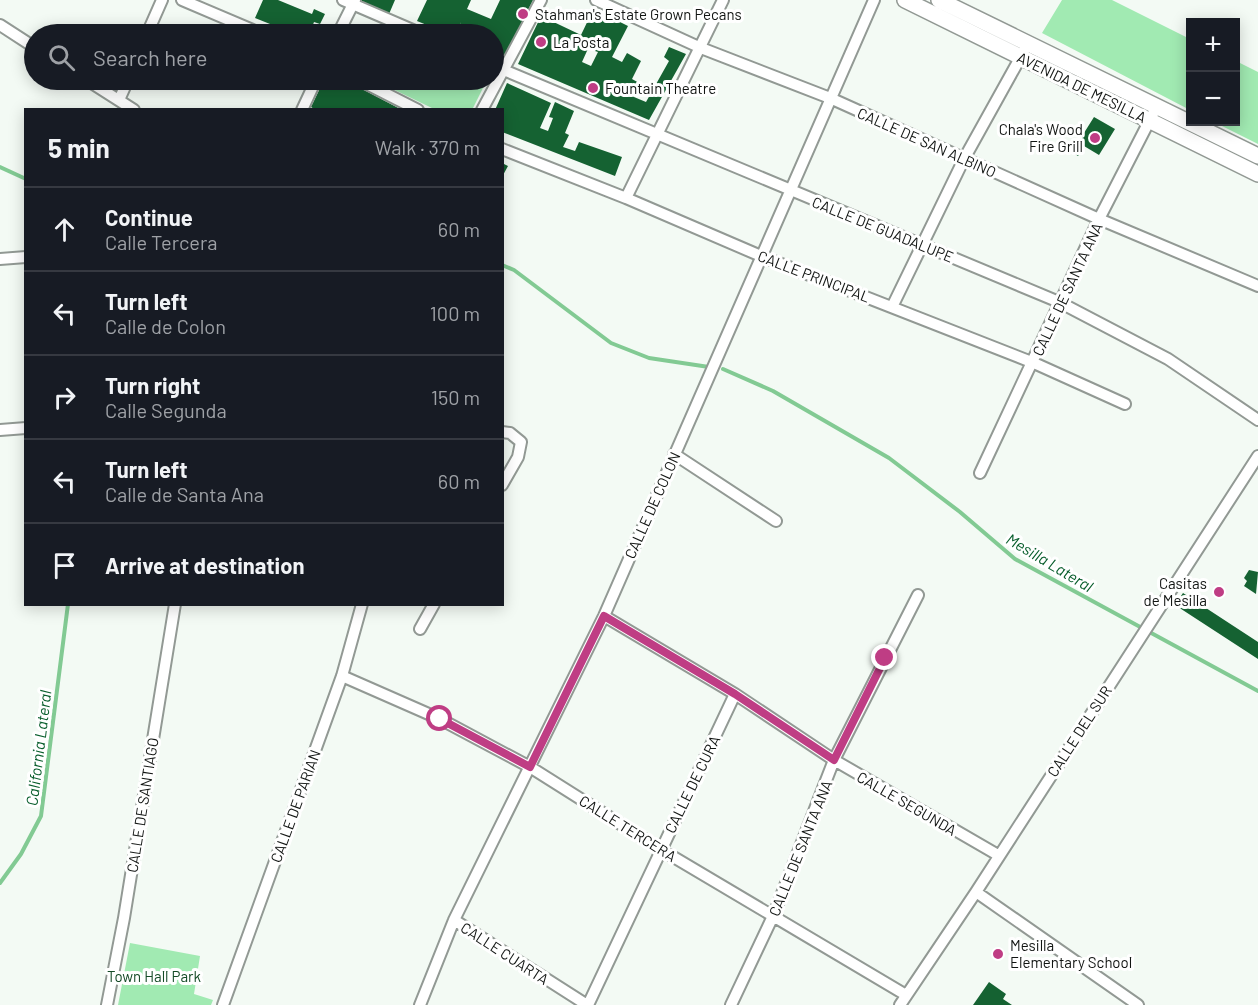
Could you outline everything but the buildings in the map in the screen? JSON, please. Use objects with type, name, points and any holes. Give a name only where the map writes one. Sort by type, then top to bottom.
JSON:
[{"type":"main road","name":"AVENIDA DE MESILLA","points":[[905,0],[1157,106],[1258,156]]},
{"type":"main road","name":"AVENIDA DE MESILLA","points":[[939,0],[1149,120],[1258,174]]},
{"type":"street","points":[[151,24],[162,0]]},
{"type":"street","points":[[182,0],[238,24]]},
{"type":"street","points":[[504,59],[541,0]]},
{"type":"street","name":"CALLE DE SAN ALBINO","points":[[596,0],[701,48],[830,98],[1099,219],[1258,286]]},
{"type":"street","points":[[626,198],[723,0]]},
{"type":"street","name":"CALLE DE COLON","points":[[420,1005],[454,920],[604,616],[874,0]]},
{"type":"street","points":[[342,24],[350,1],[400,24]]},
{"type":"street","points":[[0,25],[24,40]]},
{"type":"street","points":[[892,307],[964,159],[1024,50]]},
{"type":"street","name":"CALLE DE GUADALUPE","points":[[504,71],[789,192],[1059,302],[1168,359],[1258,420]]},
{"type":"street","points":[[103,90],[131,108]]},
{"type":"street","points":[[119,100],[124,90]]},
{"type":"street","points":[[303,108],[311,90]]},
{"type":"street","points":[[379,90],[414,108]]},
{"type":"street","points":[[484,108],[490,90]]},
{"type":"street","name":"CALLE DE SANTA ANA","points":[[980,473],[1034,363],[1059,302],[1099,219],[1157,106]]},
{"type":"street","name":"CALLE PRINCIPAL","points":[[504,150],[626,198],[761,256],[1034,363],[1125,404]]},
{"type":"street","points":[[0,259],[24,257]]},
{"type":"street","points":[[0,430],[24,428]]},
{"type":"street","points":[[504,482],[518,457],[522,442],[506,433]]},
{"type":"street","points":[[674,454],[776,521]]},
{"type":"street","name":"CALLE DEL SUR","points":[[900,1005],[976,892],[1258,456]]},
{"type":"street","name":"CALLE DE SANTA ANA","points":[[732,1005],[774,914],[834,760],[918,595]]},
{"type":"street","name":"CALLE DE SANTIAGO","points":[[107,1005],[124,918],[175,606]]},
{"type":"street","name":"CALLE DE PARIAN","points":[[223,1005],[342,675],[361,606]]},
{"type":"street","points":[[420,630],[433,606]]},
{"type":"street","name":"CALLE SEGUNDA","points":[[604,616],[735,694],[834,760],[998,855]]},
{"type":"street","name":"CALLE TERCERA","points":[[342,675],[440,719],[530,767],[660,849],[774,914],[906,995]]},
{"type":"street","name":"CALLE DE CURA","points":[[587,1005],[735,694]]},
{"type":"street","points":[[976,892],[1138,1005]]},
{"type":"street","name":"CALLE CUARTA","points":[[454,920],[587,1005]]},
{"type":"green space","points":[[1062,0],[1112,0],[1186,37],[1186,108],[1042,33]]},
{"type":"green space","points":[[1240,63],[1258,72],[1258,144],[1222,126],[1240,126]]},
{"type":"green space","points":[[395,90],[482,90],[473,108],[432,108]]},
{"type":"green space","name":"Town Hall Park","points":[[130,943],[200,956],[194,994],[213,1000],[211,1005],[118,1005]]},
{"type":"waterway","points":[[0,167],[24,178]]},
{"type":"waterway","points":[[504,266],[514,270],[611,343],[649,358],[709,367]]},
{"type":"waterway","name":"Mesilla Lateral","points":[[723,369],[773,391],[889,458],[960,512],[1015,559],[1258,691]]},
{"type":"waterway","name":"California Lateral","points":[[0,883],[21,854],[41,816],[68,606]]},
{"type":"place","name":"Stahman's Estate Grown Pecans","points":[[523,14]]},
{"type":"place","name":"La Posta","points":[[541,42]]},
{"type":"place","name":"Fountain Theatre","points":[[593,88]]},
{"type":"place","name":"Chala's Wood Fire Grill","points":[[1095,138]]},
{"type":"place","name":"Casitas de Mesilla","points":[[1219,592]]},
{"type":"place","name":"Mesilla Elementary School","points":[[998,954]]},
{"type":"route","points":[[440,719],[530,767],[604,616],[735,694],[834,760],[885,658]]}]
